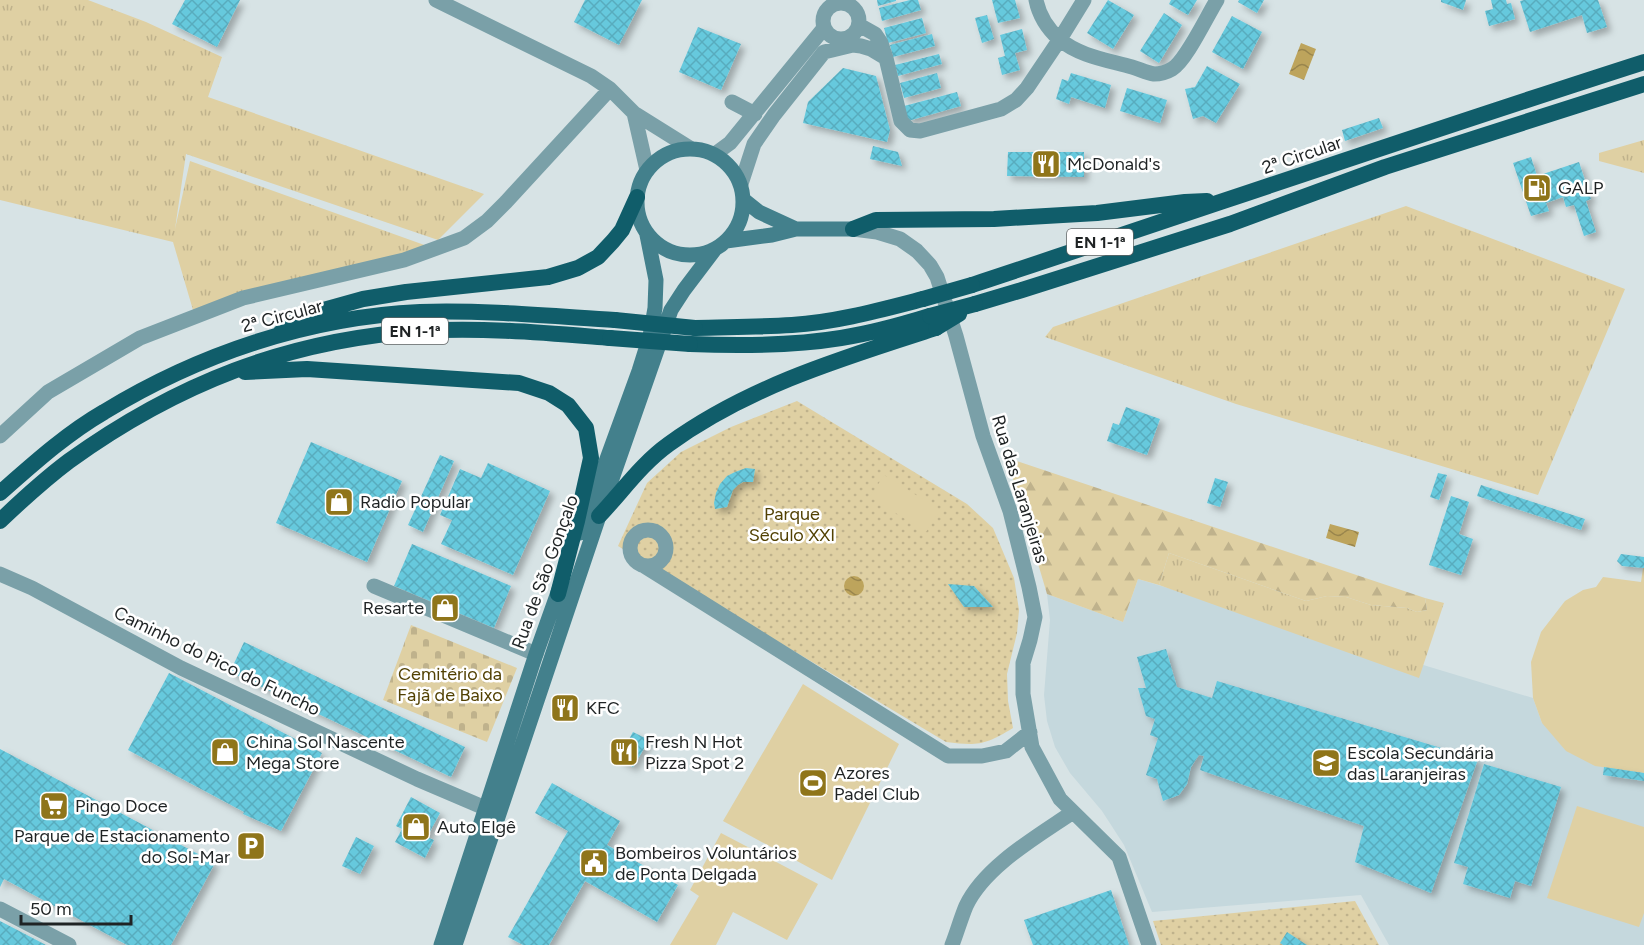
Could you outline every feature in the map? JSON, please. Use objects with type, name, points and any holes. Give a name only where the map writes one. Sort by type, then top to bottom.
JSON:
[{"type":"highway","name":"2ª Circular","points":[[0,520],[68,463],[115,430],[169,398],[226,372],[283,353],[352,338],[418,331],[485,329],[610,338],[693,336],[832,320],[874,312],[972,285],[1462,120],[1644,62]]},
{"type":"highway","name":"EN 1-1ª","points":[[693,336],[740,346],[840,338],[933,322],[975,304],[1219,228],[1385,167],[1644,84]]},
{"type":"highway","points":[[277,335],[302,315],[363,299],[405,292],[548,277],[578,268],[598,257],[622,230],[636,197]]},
{"type":"highway","points":[[853,229],[876,220],[994,219],[1097,213],[1185,202],[1229,200]]},
{"type":"highway","name":"2ª Circular","points":[[0,493],[58,444],[103,412],[156,383],[207,360],[277,335],[348,319],[420,312],[488,312],[615,320],[693,336]]},
{"type":"highway","points":[[599,516],[636,473],[667,445],[745,398],[788,378],[933,322]]},
{"type":"highway","points":[[226,372],[307,369],[519,383],[549,393],[568,405],[586,428],[591,458],[558,594]]},
{"type":"main road","points":[[690,148],[715,154],[735,172],[742,192],[742,215],[736,230],[721,245],[701,254],[679,254],[658,245],[640,223],[637,211],[636,197],[647,170],[655,161],[678,150],[690,148]]},
{"type":"main road","name":"Rua das Laranjeiras","points":[[742,192],[759,212],[796,229]]},
{"type":"main road","name":"Rua das Laranjeiras","points":[[721,245],[796,229],[853,229]]},
{"type":"main road","name":"Rua de São Gonçalo","points":[[441,945],[536,654],[650,336],[655,308],[656,280],[647,234]]},
{"type":"main road","name":"Rua de São Gonçalo","points":[[455,945],[599,516],[671,310],[684,290],[721,245]]},
{"type":"street","points":[[436,0],[591,76],[621,98],[634,113],[690,148]]},
{"type":"street","points":[[1036,0],[1044,20],[1060,39],[1071,47],[1098,58],[1155,74],[1175,67],[1217,0]]},
{"type":"street","points":[[859,25],[875,33],[886,58],[901,121],[910,130],[920,131],[1001,109],[1016,100],[1027,88],[1084,0]]},
{"type":"street","points":[[844,2],[854,8],[859,25],[849,37],[838,39],[829,33],[823,18],[827,9],[844,2]]},
{"type":"street","points":[[742,192],[754,144],[824,52],[829,33]]},
{"type":"street","points":[[715,154],[730,144],[829,33]]},
{"type":"street","points":[[824,52],[861,46],[886,58]]},
{"type":"street","points":[[0,435],[48,392],[140,338],[243,298],[404,260],[464,238],[506,202],[610,89]]},
{"type":"street","points":[[732,102],[755,114]]},
{"type":"street","points":[[634,113],[647,170]]},
{"type":"street","name":"Rua das Laranjeiras","points":[[853,229],[877,232],[900,239],[917,250],[937,277],[956,336],[983,436],[1010,511],[1029,587],[1035,617],[1023,663],[1023,694],[1032,747],[1060,799],[1119,857],[1149,945]]},
{"type":"street","points":[[643,530],[653,530],[663,537],[666,553],[656,565],[644,566],[632,558],[630,542],[643,530]]},
{"type":"street","points":[[663,559],[672,583]]},
{"type":"street","points":[[644,566],[948,756],[982,756],[1006,751],[1030,732]]},
{"type":"street","name":"Caminho do Pico do Funcho","points":[[0,574],[32,588],[181,668],[406,774],[485,808]]},
{"type":"street","points":[[374,586],[536,654]]},
{"type":"street","points":[[952,945],[967,905],[982,882],[1001,863],[1073,812]]},
{"type":"street","points":[[0,909],[69,945]]},
{"type":"shaded area","name":"Escola Secundária das Laranjeiras","points":[[1138,579],[1533,698],[1542,723],[1644,773],[1644,945],[1389,945],[1361,895],[1152,912],[1124,845],[1102,811],[1070,773],[1055,747],[1047,721],[1044,695],[1050,620],[1047,594],[1123,622]]},
{"type":"green space","points":[[0,0],[88,0],[146,22],[222,57],[208,97],[484,194],[438,240],[186,154],[175,229],[190,161],[430,247],[193,310],[173,242],[0,200]]},
{"type":"green space","points":[[1644,140],[1644,173],[1599,161],[1599,153]]},
{"type":"green space","points":[[1406,206],[1625,289],[1538,495],[1236,404],[1045,337],[1053,327]]},
{"type":"green space","name":"Parque Século XXI","points":[[797,401],[967,504],[993,528],[1014,578],[1019,610],[1017,633],[1007,674],[1008,701],[1013,728],[981,743],[946,742],[618,546],[647,483],[681,452],[731,427]]},
{"type":"green space","points":[[1014,460],[1425,598],[1427,610],[1417,612],[1407,608],[1371,605],[1346,597],[1327,596],[1306,601],[1169,553],[1159,585],[1138,579],[1123,622],[1047,594],[1011,472]]},
{"type":"green space","points":[[884,475],[940,510],[926,532],[870,497]]},
{"type":"green space","points":[[1169,553],[1306,601],[1327,596],[1346,597],[1371,605],[1407,608],[1417,612],[1427,610],[1425,598],[1444,603],[1419,678],[1159,585]]},
{"type":"green space","points":[[1643,568],[1644,773],[1595,766],[1566,751],[1542,723],[1533,698],[1531,662],[1541,632],[1565,601],[1583,590],[1596,587],[1603,577],[1641,582]]},
{"type":"green space","name":"Cemitério da Fajã de Baixo","points":[[411,625],[517,668],[487,742],[383,700]]},
{"type":"green space","name":"Azores Padel Club","points":[[803,684],[899,744],[832,880],[723,821]]},
{"type":"green space","points":[[1577,806],[1644,827],[1644,913],[1639,927],[1547,898]]},
{"type":"green space","points":[[721,833],[818,884],[787,940],[733,912],[716,945],[670,945],[699,896],[690,890]]},
{"type":"green space","points":[[1355,901],[1379,945],[1161,945],[1153,921]]},
{"type":"water","points":[[1301,43],[1316,49],[1304,80],[1289,74]]},
{"type":"water","points":[[1330,524],[1359,532],[1355,547],[1326,538]]},
{"type":"water","points":[[854,576],[861,579],[864,586],[861,593],[854,596],[847,593],[844,586],[847,579]]},
{"type":"building","points":[[185,0],[240,0],[217,47],[172,24]]},
{"type":"building","points":[[585,0],[642,0],[619,45],[574,22]]},
{"type":"building","points":[[877,0],[896,0],[896,1],[878,6]]},
{"type":"building","points":[[918,0],[921,10],[882,21],[879,8]]},
{"type":"building","points":[[992,0],[1015,0],[1020,18],[998,23]]},
{"type":"building","points":[[1108,0],[1134,15],[1113,49],[1087,33]]},
{"type":"building","points":[[1171,0],[1197,0],[1188,15],[1169,4]]},
{"type":"building","points":[[1239,0],[1264,0],[1257,13],[1238,2]]},
{"type":"building","points":[[1441,0],[1466,0],[1463,10],[1441,2]]},
{"type":"building","points":[[1491,0],[1506,0],[1507,4],[1511,3],[1515,19],[1489,26],[1485,11],[1493,9]]},
{"type":"building","points":[[1598,0],[1607,27],[1587,33],[1582,15],[1530,32],[1520,1]]},
{"type":"building","points":[[1164,13],[1182,25],[1159,63],[1140,51]]},
{"type":"building","points":[[987,15],[994,39],[982,43],[975,18]]},
{"type":"building","points":[[1232,16],[1262,32],[1243,69],[1212,52]]},
{"type":"building","points":[[922,18],[926,33],[888,43],[884,28]]},
{"type":"building","points":[[698,27],[741,44],[721,90],[679,72]]},
{"type":"building","points":[[1022,29],[1027,50],[1015,53],[1020,70],[1002,75],[998,58],[1005,56],[1000,35]]},
{"type":"building","points":[[932,34],[935,46],[893,57],[890,45]]},
{"type":"building","points":[[939,54],[942,64],[898,76],[895,65]]},
{"type":"building","points":[[1207,66],[1240,84],[1216,123],[1203,116],[1193,119],[1185,89],[1195,87]]},
{"type":"building","points":[[843,68],[876,76],[890,130],[887,142],[803,123],[808,102]]},
{"type":"building","points":[[937,73],[941,88],[904,98],[900,83]]},
{"type":"building","points":[[1071,73],[1111,85],[1105,108],[1071,97],[1069,104],[1056,99],[1062,79],[1068,81]]},
{"type":"building","points":[[1127,88],[1167,100],[1160,123],[1120,111]]},
{"type":"building","points":[[957,92],[961,106],[908,121],[904,106]]},
{"type":"building","points":[[1379,118],[1383,128],[1345,141],[1342,130]]},
{"type":"building","points":[[873,146],[898,152],[902,166],[870,159]]},
{"type":"building","name":"McDonald's","points":[[1008,152],[1084,152],[1084,177],[1007,176]]},
{"type":"building","points":[[1531,157],[1537,176],[1579,162],[1591,199],[1586,201],[1596,232],[1584,236],[1574,205],[1566,207],[1563,197],[1546,203],[1549,211],[1531,216],[1513,163]]},
{"type":"building","points":[[1126,407],[1160,419],[1147,455],[1107,441],[1113,423],[1119,425]]},
{"type":"building","name":"Radio Popular","points":[[311,442],[402,481],[367,562],[276,523]]},
{"type":"building","points":[[440,455],[454,461],[423,532],[408,525]]},
{"type":"building","points":[[488,463],[550,491],[513,575],[441,544],[452,520],[440,515],[460,469],[481,478]]},
{"type":"building","points":[[746,468],[755,469],[753,482],[743,482],[738,485],[733,490],[727,507],[715,509],[716,493],[720,484],[727,476]]},
{"type":"building","points":[[1438,473],[1447,475],[1439,500],[1430,497]]},
{"type":"building","points":[[1215,478],[1228,482],[1220,507],[1207,503]]},
{"type":"building","points":[[1481,485],[1585,519],[1581,530],[1477,496]]},
{"type":"building","points":[[1451,496],[1469,502],[1459,534],[1473,539],[1461,575],[1429,565]]},
{"type":"building","points":[[412,544],[511,586],[494,628],[394,586]]},
{"type":"building","points":[[1621,554],[1644,557],[1644,568],[1622,566],[1617,561]]},
{"type":"building","points":[[948,584],[974,586],[993,607],[964,607]]},
{"type":"building","points":[[244,642],[465,747],[451,777],[230,672]]},
{"type":"building","points":[[1166,649],[1177,687],[1212,698],[1217,681],[1478,759],[1431,893],[1355,862],[1364,826],[1200,770],[1204,756],[1199,755],[1191,767],[1187,784],[1179,795],[1163,801],[1157,779],[1146,775],[1158,738],[1150,735],[1155,719],[1146,716],[1138,688],[1146,688],[1137,657]]},
{"type":"building","name":"China Sol Nascente Mega Store","points":[[169,673],[322,753],[281,831],[243,814],[244,812],[128,750]]},
{"type":"building","points":[[633,732],[649,740],[633,767],[618,759]]},
{"type":"building","name":"Pingo Doce","points":[[0,749],[215,863],[171,945],[127,945],[4,879],[0,887]]},
{"type":"building","points":[[1484,764],[1561,787],[1531,886],[1515,881],[1510,898],[1463,884],[1468,867],[1454,863]]},
{"type":"building","points":[[1604,767],[1644,773],[1644,781],[1603,775]]},
{"type":"building","name":"Bombeiros Voluntários de Ponta Delgada","points":[[552,783],[620,821],[607,845],[678,885],[657,922],[585,881],[549,945],[523,945],[508,937],[568,831],[535,813]]},
{"type":"building","name":"Auto Elgê","points":[[411,797],[440,813],[427,837],[434,840],[425,858],[395,842],[402,829],[396,826]]},
{"type":"building","points":[[356,837],[374,846],[360,874],[342,866]]},
{"type":"building","points":[[1111,890],[1129,945],[1033,945],[1024,920]]},
{"type":"building","points":[[0,921],[46,945],[0,945]]},
{"type":"building","points":[[1287,932],[1307,945],[1283,945],[1280,943]]},
{"type":"place","name":"McDonald's","points":[[1046,164]]},
{"type":"place","name":"GALP","points":[[1537,188]]},
{"type":"place","name":"Radio Popular","points":[[339,502]]},
{"type":"place","name":"Resarte","points":[[445,608]]},
{"type":"place","name":"KFC","points":[[565,708]]},
{"type":"place","name":"China Sol Nascente Mega Store","points":[[225,752]]},
{"type":"place","name":"Fresh N Hot Pizza Spot 2","points":[[624,752]]},
{"type":"place","name":"Escola Secundária das Laranjeiras","points":[[1326,763]]},
{"type":"place","name":"Azores Padel Club","points":[[813,783]]},
{"type":"place","name":"Pingo Doce","points":[[54,806]]},
{"type":"place","name":"Auto Elgê","points":[[416,827]]},
{"type":"place","name":"Parque de Estacionamento do Sol-Mar","points":[[251,846]]},
{"type":"place","name":"Bombeiros Voluntários de Ponta Delgada","points":[[594,863]]}]
